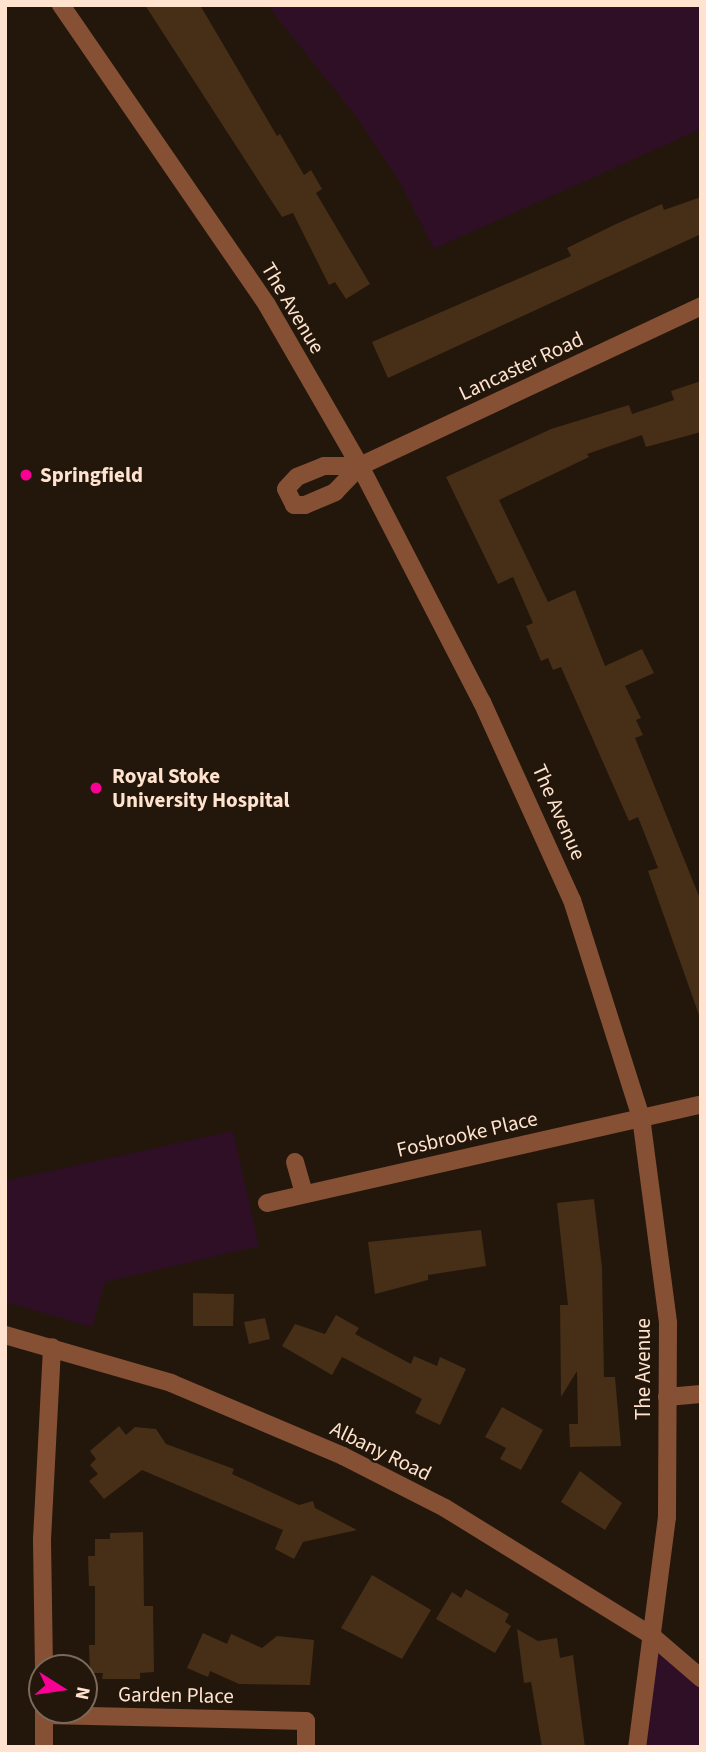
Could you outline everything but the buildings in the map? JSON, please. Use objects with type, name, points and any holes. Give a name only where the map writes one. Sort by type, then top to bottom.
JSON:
[{"type":"street","name":"The Avenue","points":[[61,5],[267,305],[360,466],[536,813],[572,900],[641,1118],[668,1323],[667,1517],[637,1747]]},
{"type":"street","name":"Lancaster Road","points":[[360,466],[701,306]]},
{"type":"street","name":"Fosbrooke Place","points":[[267,1203],[641,1118],[670,1115],[701,1104]]},
{"type":"street","points":[[295,1163],[304,1195]]},
{"type":"street","name":"Albany Road","points":[[5,1335],[171,1383],[343,1456],[445,1508],[652,1636],[701,1678]]},
{"type":"street","points":[[44,1654],[42,1539],[52,1347]]},
{"type":"street","points":[[667,1397],[701,1394]]},
{"type":"street","name":"Garden Place","points":[[98,1714],[306,1721],[306,1747]]},
{"type":"street","points":[[44,1747],[45,1724]]},
{"type":"shaded area","points":[[267,5],[701,5],[701,129],[434,249],[398,179],[355,115]]},
{"type":"shaded area","points":[[233,1131],[259,1246],[105,1282],[92,1327],[5,1302],[5,1181]]},
{"type":"shaded area","points":[[652,1636],[701,1678],[701,1747],[636,1747]]},
{"type":"place","name":"Springfield","points":[[26,475]]},
{"type":"place","name":"Royal Stoke University Hospital","points":[[96,788]]}]
